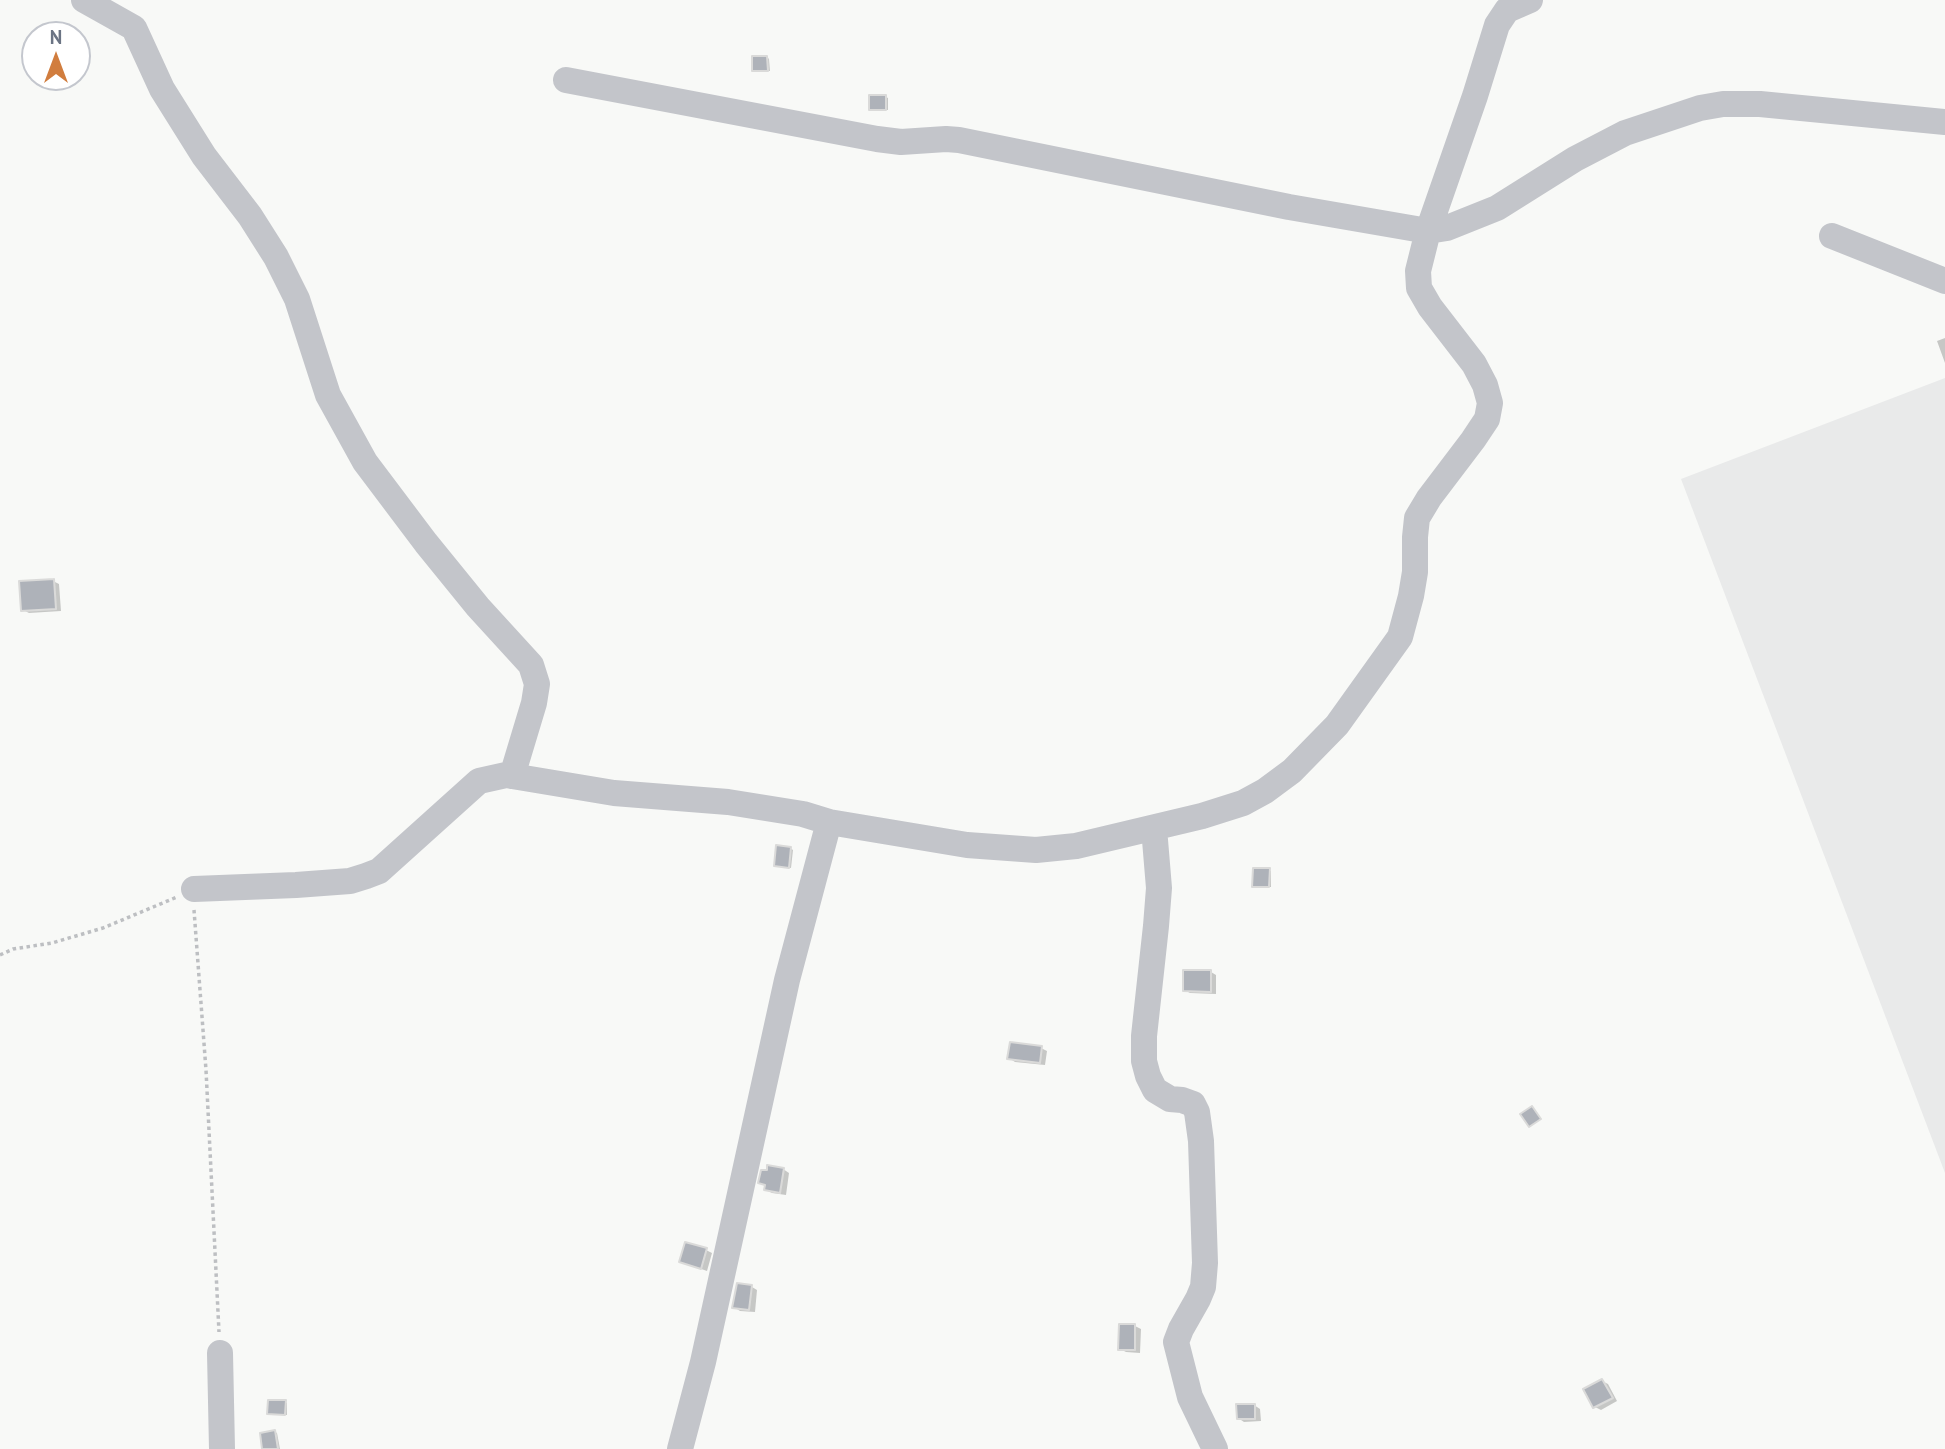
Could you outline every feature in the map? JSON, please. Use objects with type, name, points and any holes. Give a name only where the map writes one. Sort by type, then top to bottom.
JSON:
[{"type":"street","points":[[84,0],[134,28],[162,89],[204,156],[250,216],[276,257],[297,299],[328,395],[365,463],[470,596],[531,665],[537,684],[534,703],[512,776]]},
{"type":"street","points":[[194,889],[296,886],[350,881],[366,876],[379,871],[479,781],[491,777],[512,776],[614,793],[729,802],[967,845],[1025,850],[1056,850],[1154,828],[1243,803],[1265,791],[1292,771],[1337,725],[1400,637],[1413,584],[1417,518],[1486,419],[1490,403],[1485,385],[1474,364],[1419,288],[1418,271],[1428,231],[1497,25],[1507,10],[1530,0]]},
{"type":"street","points":[[566,80],[877,139],[901,142],[959,140],[1277,204],[1428,231],[1447,228],[1497,208],[1575,159],[1625,133],[1700,108],[1723,104],[1760,104],[1945,122]]},
{"type":"street","points":[[1832,236],[1945,281]]},
{"type":"street","points":[[680,1449],[703,1362],[787,980],[830,822]]},
{"type":"street","points":[[1154,828],[1159,888],[1143,1036],[1144,1061],[1155,1090],[1170,1100],[1182,1100],[1192,1104],[1197,1112],[1205,1263],[1203,1287],[1176,1342],[1190,1397],[1215,1449]]},
{"type":"street","points":[[220,1353],[222,1449]]},
{"type":"path","points":[[0,955],[13,949],[52,943],[103,928],[194,889],[220,1353]]},
{"type":"shaded area","points":[[1945,378],[1945,1173],[1681,479]]},
{"type":"building","points":[[752,56],[767,56],[768,71],[752,71]]},
{"type":"building","points":[[869,95],[886,95],[886,110],[869,110]]},
{"type":"building","points":[[54,579],[56,609],[21,611],[19,581]]},
{"type":"building","points":[[776,845],[791,847],[789,868],[774,866]]},
{"type":"building","points":[[1253,868],[1270,868],[1269,887],[1252,887]]},
{"type":"building","points":[[1183,970],[1211,970],[1211,992],[1183,991]]},
{"type":"building","points":[[1010,1042],[1042,1046],[1040,1063],[1007,1059]]},
{"type":"building","points":[[1532,1106],[1541,1119],[1529,1127],[1520,1114]]},
{"type":"building","points":[[767,1165],[784,1168],[780,1193],[764,1190],[765,1185],[758,1183],[761,1170],[767,1170]]},
{"type":"building","points":[[685,1242],[707,1248],[701,1269],[679,1262]]},
{"type":"building","points":[[737,1283],[752,1285],[749,1310],[732,1308]]},
{"type":"building","points":[[1119,1324],[1135,1324],[1135,1350],[1118,1350]]},
{"type":"building","points":[[1602,1379],[1613,1398],[1593,1408],[1583,1389]]},
{"type":"building","points":[[268,1400],[286,1400],[285,1415],[267,1414]]},
{"type":"building","points":[[1236,1404],[1255,1404],[1255,1419],[1237,1419]]},
{"type":"building","points":[[275,1430],[278,1449],[262,1449],[260,1433]]}]
